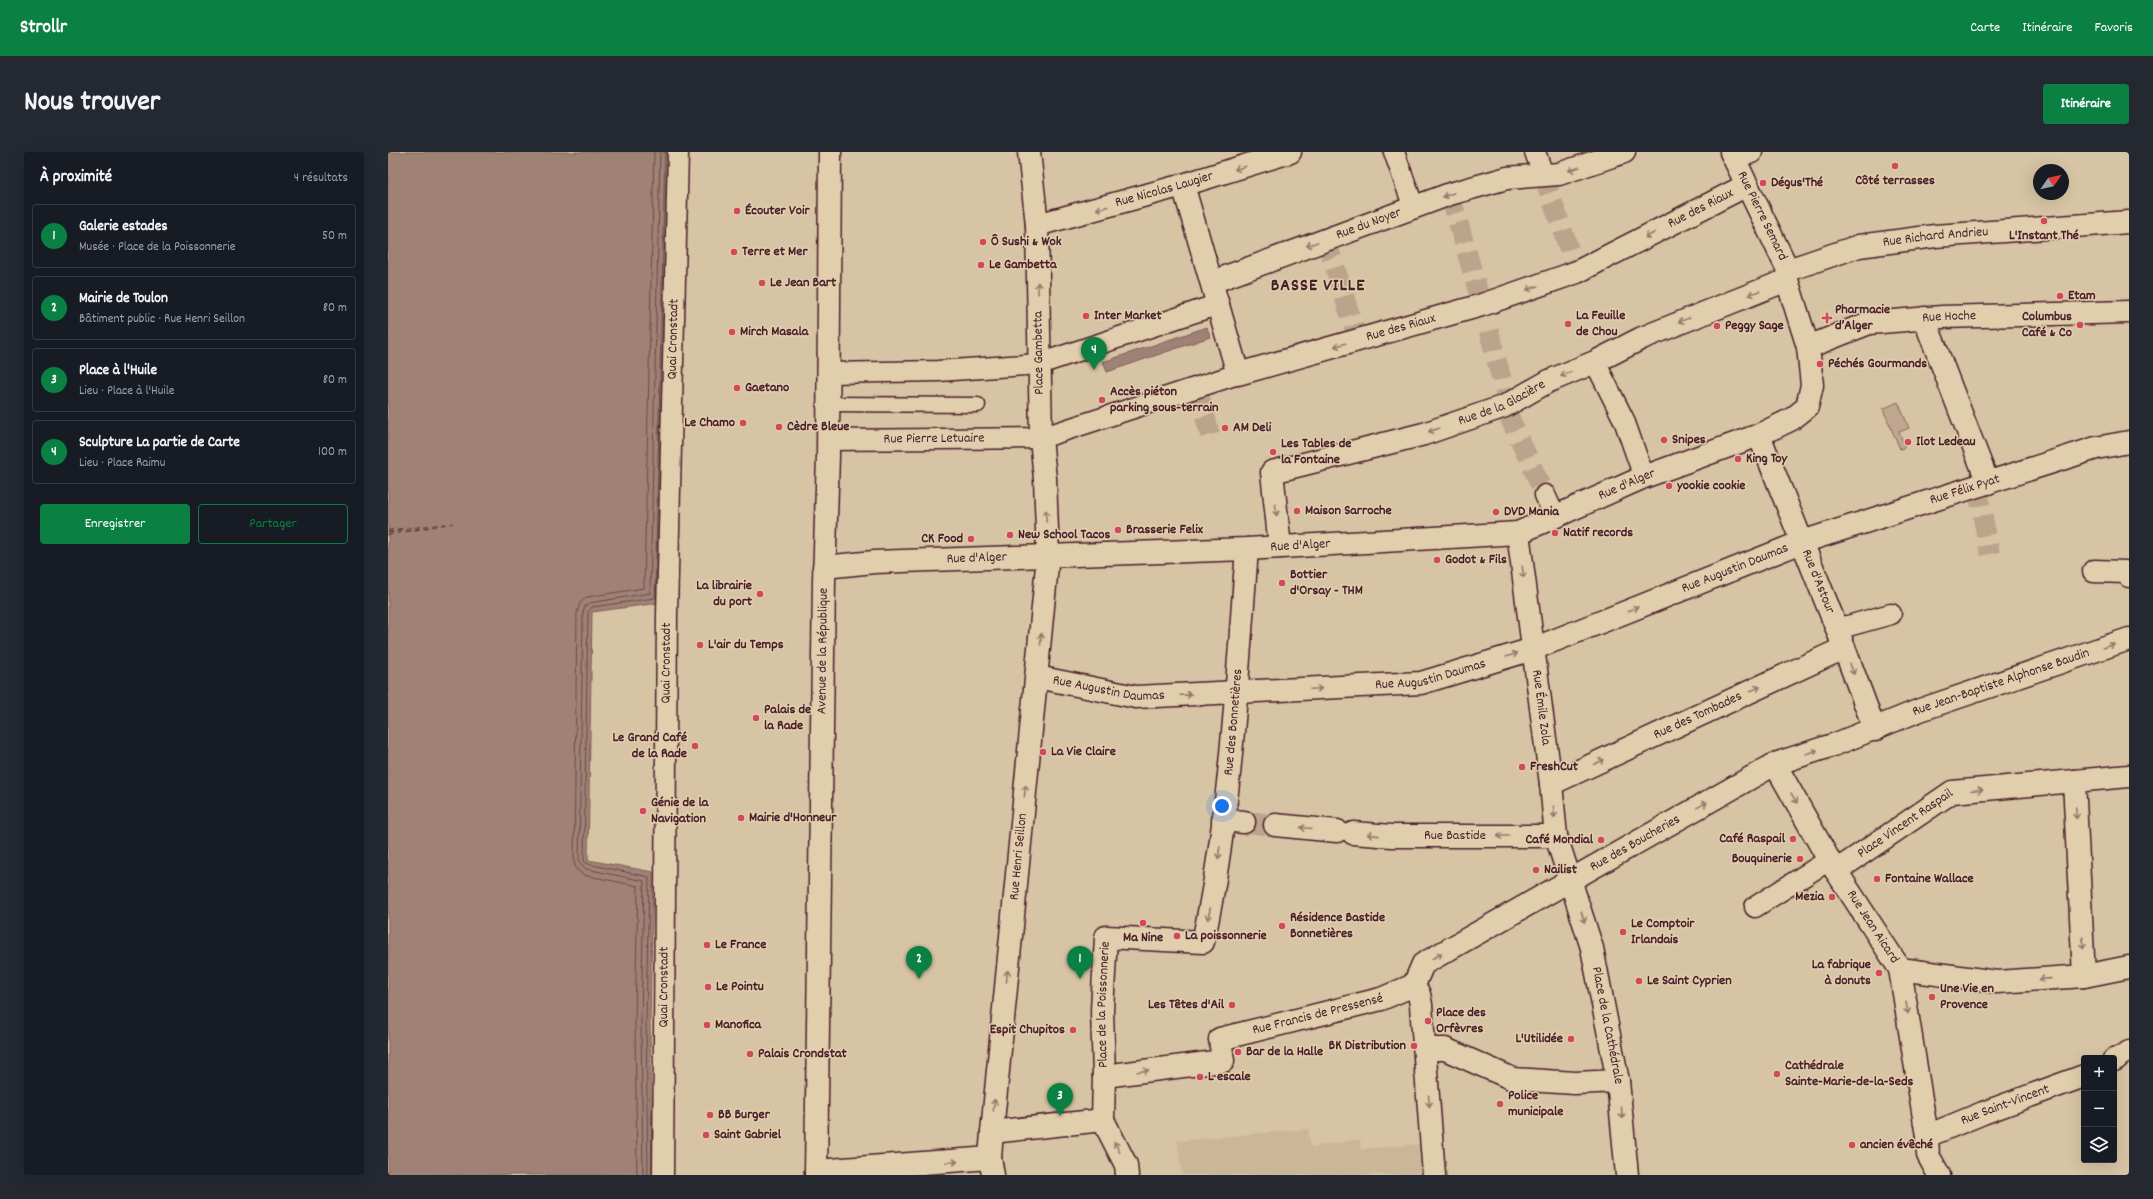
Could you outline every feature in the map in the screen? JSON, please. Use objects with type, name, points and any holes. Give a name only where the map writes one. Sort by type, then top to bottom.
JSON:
[{"type":"street","name":"Quai Cronstadt","points":[[663,1175],[667,614],[678,152]]},
{"type":"street","name":"Avenue de la République","points":[[816,1173],[824,567],[828,440],[830,152]]},
{"type":"street","name":"Place Gambetta","points":[[1029,152],[1037,226],[1040,438],[1045,478],[1048,555]]},
{"type":"street","name":"Rue Nicolas Laugier","points":[[1037,226],[1183,185],[1290,152]]},
{"type":"street","points":[[1394,152],[1414,208]]},
{"type":"street","points":[[1535,152],[1543,174]]},
{"type":"street","name":"Rue du Noyer","points":[[1212,282],[1450,194],[1506,178],[1543,174],[1559,174],[1624,152]]},
{"type":"street","name":"Rue Pierre Semard","points":[[1739,153],[1747,185],[1787,275],[1808,347]]},
{"type":"street","points":[[1183,185],[1219,304],[1238,374]]},
{"type":"street","name":"Rue des Riaux","points":[[1040,438],[1238,374],[1484,311],[1577,272],[1747,185]]},
{"type":"street","name":"Rue Richard Andrieu","points":[[1720,305],[1787,275],[1859,246],[1935,236],[2129,222]]},
{"type":"street","points":[[828,373],[938,371],[1039,364],[1219,304]]},
{"type":"street","name":"Rue de la Glacière","points":[[1280,547],[1272,472],[1424,434],[1506,405],[1549,381],[1595,362],[1642,338],[1720,305]]},
{"type":"street","name":"Rue Hoche","points":[[1808,347],[1870,323],[1924,318],[2129,312]]},
{"type":"street","points":[[1924,318],[1988,483]]},
{"type":"street","name":"Rue d'Alger","points":[[824,567],[874,562],[1247,549],[1518,533],[1644,477],[1759,435],[1792,419],[1807,407],[1812,385],[1808,347]]},
{"type":"street","points":[[1595,362],[1624,420],[1644,477]]},
{"type":"street","name":"Rue d'Astour","points":[[1759,435],[1875,730]]},
{"type":"street","name":"Rue Pierre Letuaire","points":[[828,440],[1040,438]]},
{"type":"street","name":"Rue Félix Pyat","points":[[1802,542],[2096,448],[2129,442]]},
{"type":"street","points":[[1545,495],[1555,517]]},
{"type":"street","name":"Rue Émile Zola","points":[[1518,533],[1551,784],[1556,836],[1571,880]]},
{"type":"street","name":"Rue Augustin Daumas","points":[[1037,677],[1136,697],[1421,683],[1533,649],[1802,542]]},
{"type":"street","name":"Rue des Bonnetières","points":[[1203,942],[1215,886],[1233,821],[1237,693],[1247,549]]},
{"type":"street","name":"Rue Henri Seillon","points":[[991,1166],[992,1132],[1048,555]]},
{"type":"street","points":[[2094,571],[2124,572],[2129,576]]},
{"type":"street","points":[[1840,638],[1890,614]]},
{"type":"street","name":"Rue des Tombades","points":[[1551,784],[1840,638]]},
{"type":"street","name":"Rue Jean-Baptiste Alphonse Baudin","points":[[1875,730],[1920,710],[2129,639]]},
{"type":"street","name":"Rue des Boucheries","points":[[1414,985],[1423,964],[1775,764],[1875,730]]},
{"type":"street","name":"Rue Jean Aicard","points":[[1775,764],[1832,866],[1900,969],[1927,1136],[1928,1156],[1939,1175]]},
{"type":"street","name":"Place Vincent Raspail","points":[[1832,866],[1952,792],[2129,776]]},
{"type":"street","points":[[2074,781],[2084,976]]},
{"type":"street","name":"Rue Bastide","points":[[1275,825],[1392,836],[1556,836]]},
{"type":"street","points":[[1755,907],[1832,866]]},
{"type":"street","name":"Place de la Cathédrale","points":[[1571,880],[1592,948],[1618,1081],[1625,1141],[1627,1175]]},
{"type":"street","name":"Place de la Poissonnerie","points":[[1203,942],[1106,937],[1102,1010],[1104,1076],[1223,1061],[1220,1039]]},
{"type":"street","points":[[1900,969],[1997,982],[2084,976],[2129,967]]},
{"type":"street","points":[[1414,985],[1419,994],[1426,1056],[1434,1175]]},
{"type":"street","name":"Rue Francis de Pressensé","points":[[1220,1039],[1381,999],[1414,985]]},
{"type":"street","points":[[1426,1056],[1445,1050],[1513,1079],[1575,1083],[1618,1081]]},
{"type":"street","points":[[1104,1076],[1103,1120],[1126,1165],[1127,1175]]},
{"type":"street","name":"Rue Saint-Vincent","points":[[1927,1136],[1983,1113],[2081,1077]]},
{"type":"street","points":[[992,1132],[1103,1120]]},
{"type":"street","points":[[816,1173],[991,1166]]},
{"type":"lane","points":[[828,404],[978,405]]},
{"type":"shaded area","points":[[1898,402],[1909,428],[1899,432],[1905,447],[1900,449],[1883,409]]},
{"type":"shaded area","points":[[1308,1129],[1311,1147],[1360,1139],[1361,1149],[1419,1144],[1421,1175],[1182,1175],[1177,1141]]},
{"type":"water","points":[[388,152],[669,152],[659,603],[592,612],[588,860],[653,872],[650,1022],[652,1175],[388,1175]]},
{"type":"water","points":[[1207,327],[1210,337],[1107,372],[1103,362]]},
{"type":"ferry route","points":[[388,535],[453,523]]},
{"type":"ferry route","points":[[388,530],[444,524]]},
{"type":"ferry route","points":[[388,533],[435,526]]},
{"type":"ferry route","points":[[388,532],[405,529]]},
{"type":"tunnel","points":[[1543,174],[1577,272]]},
{"type":"tunnel","points":[[1450,194],[1482,305]]},
{"type":"tunnel","points":[[1326,239],[1358,340]]},
{"type":"tunnel","points":[[1489,331],[1506,396]]},
{"type":"tunnel","points":[[1197,387],[1212,442]]},
{"type":"tunnel","points":[[1507,412],[1545,495]]},
{"type":"tunnel","points":[[1977,486],[1990,554]]},
{"type":"tunnel","points":[[1244,822],[1275,825]]},
{"type":"place","name":"Côté terrasses","points":[[1895,166]]},
{"type":"place","name":"Dégus'Thé","points":[[1763,183]]},
{"type":"place","name":"Écouter Voir","points":[[737,211]]},
{"type":"place","name":"L'Instant Thé","points":[[2044,221]]},
{"type":"place","name":"Ô Sushi & Wok","points":[[983,242]]},
{"type":"place","name":"Terre et Mer","points":[[734,252]]},
{"type":"place","name":"Le Gambetta","points":[[981,265]]},
{"type":"place","name":"Le Jean Bart","points":[[762,283]]},
{"type":"place","name":"Etam","points":[[2060,296]]},
{"type":"place","name":"Inter Market","points":[[1086,316]]},
{"type":"place","name":"Pharmacie d’Alger","points":[[1827,318]]},
{"type":"place","name":"La Feuille de Chou","points":[[1568,324]]},
{"type":"place","name":"Columbus Café & Co","points":[[2080,325]]},
{"type":"place","name":"Peggy Sage","points":[[1717,326]]},
{"type":"place","name":"Mirch Masala","points":[[732,332]]},
{"type":"place","name":"Péchés Gourmands","points":[[1820,364]]},
{"type":"place","name":"Sculpture La partie de Carte","points":[[1094,370]]},
{"type":"place","name":"Gaetano","points":[[737,388]]},
{"type":"place","name":"Accès piéton parking sous-terrain","points":[[1102,400]]},
{"type":"place","name":"Le Chamo","points":[[743,423]]},
{"type":"place","name":"Cèdre Bleue","points":[[779,427]]},
{"type":"place","name":"AM Deli","points":[[1225,428]]},
{"type":"place","name":"Snipes","points":[[1664,440]]},
{"type":"place","name":"Ilot Ledeau","points":[[1908,442]]},
{"type":"place","name":"Les Tables de la Fontaine","points":[[1273,452]]},
{"type":"place","name":"King Toy","points":[[1738,459]]},
{"type":"place","name":"yookie cookie","points":[[1669,486]]},
{"type":"place","name":"Maison Sarroche","points":[[1297,511]]},
{"type":"place","name":"DVD Mania","points":[[1496,512]]},
{"type":"place","name":"Brasserie Felix","points":[[1118,530]]},
{"type":"place","name":"Natif records","points":[[1555,533]]},
{"type":"place","name":"New School Tacos","points":[[1010,535]]},
{"type":"place","name":"CK Food","points":[[971,539]]},
{"type":"place","name":"Godot & Fils","points":[[1437,560]]},
{"type":"place","name":"Bottier d'Orsay - THM","points":[[1282,583]]},
{"type":"place","name":"La librairie du port","points":[[760,594]]},
{"type":"place","name":"L'air du Temps","points":[[700,645]]},
{"type":"place","name":"Palais de la Rade","points":[[756,718]]},
{"type":"place","name":"Le Grand Café de la Rade","points":[[695,746]]},
{"type":"place","name":"La Vie Claire","points":[[1043,752]]},
{"type":"place","name":"FreshCut","points":[[1522,767]]},
{"type":"place","name":"Génie de la Navigation","points":[[643,811]]},
{"type":"place","name":"Mairie d'Honneur","points":[[741,818]]},
{"type":"place","name":"Café Raspail","points":[[1793,839]]},
{"type":"place","name":"Café Mondial","points":[[1601,840]]},
{"type":"place","name":"Bouquinerie","points":[[1800,859]]},
{"type":"place","name":"Nailist","points":[[1536,870]]},
{"type":"place","name":"Fontaine Wallace","points":[[1877,879]]},
{"type":"place","name":"Mezia","points":[[1832,897]]},
{"type":"place","name":"Ma Nine","points":[[1143,923]]},
{"type":"place","name":"Résidence Bastide Bonnetières","points":[[1282,926]]},
{"type":"place","name":"Le Comptoir Irlandais","points":[[1623,932]]},
{"type":"place","name":"La poissonnerie","points":[[1177,936]]},
{"type":"place","name":"Le France","points":[[707,945]]},
{"type":"place","name":"La fabrique à donuts","points":[[1879,973]]},
{"type":"place","name":"Mairie de Toulon","points":[[919,979]]},
{"type":"place","name":"Galerie estades","points":[[1080,979]]},
{"type":"place","name":"Le Saint Cyprien","points":[[1639,981]]},
{"type":"place","name":"Le Pointu","points":[[708,987]]},
{"type":"place","name":"Une Vie en Provence","points":[[1932,997]]},
{"type":"place","name":"Les Têtes d'Ail","points":[[1232,1005]]},
{"type":"place","name":"Place des Orfèvres","points":[[1428,1021]]},
{"type":"place","name":"Manofica","points":[[707,1025]]},
{"type":"place","name":"Espit Chupitos","points":[[1073,1030]]},
{"type":"place","name":"L'Utilidée","points":[[1571,1039]]},
{"type":"place","name":"BK Distribution","points":[[1414,1046]]},
{"type":"place","name":"Bar de la Halle","points":[[1238,1052]]},
{"type":"place","name":"Palais Crondstat","points":[[750,1054]]},
{"type":"place","name":"Cathédrale Sainte-Marie-de-la-Seds","points":[[1777,1074]]},
{"type":"place","name":"L escale","points":[[1200,1077]]},
{"type":"place","name":"Police municipale","points":[[1500,1104]]},
{"type":"place","name":"BB Burger","points":[[710,1115]]},
{"type":"place","name":"Place à l'Huile","points":[[1060,1116]]},
{"type":"place","name":"Saint Gabriel","points":[[706,1135]]},
{"type":"place","name":"ancien évêché","points":[[1852,1145]]},
{"type":"district","name":"BASSE VILLE","points":[[1318,286]]}]
